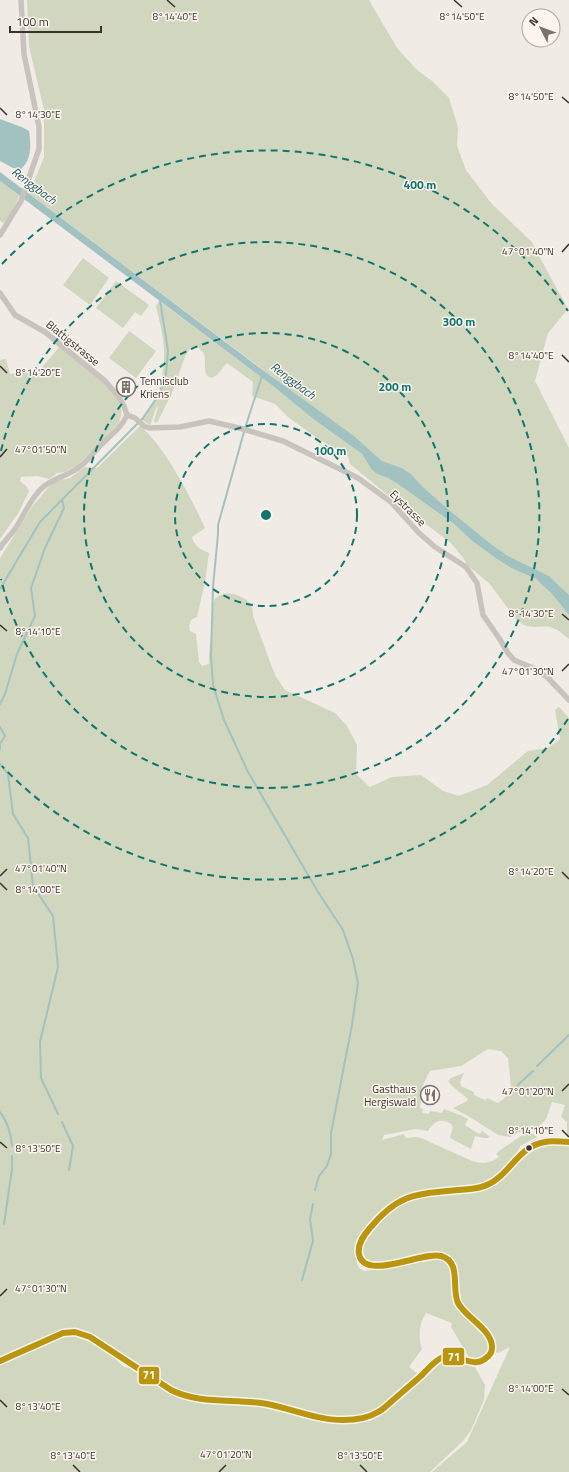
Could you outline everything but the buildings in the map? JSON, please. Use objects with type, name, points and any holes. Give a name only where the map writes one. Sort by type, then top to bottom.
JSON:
[{"type":"street","points":[[0,235],[21,200],[39,149],[39,127],[24,54],[21,0]]},
{"type":"street","name":"Blattigstrasse","points":[[0,293],[15,315],[46,332],[105,381],[118,396],[127,415]]},
{"type":"street","points":[[0,548],[16,527],[34,497],[42,488],[50,482],[83,465],[99,446],[123,424],[127,415]]},
{"type":"street","name":"Eystrasse","points":[[127,415],[135,418],[144,426],[149,428],[180,427],[209,421],[216,422],[283,441],[358,478],[391,502],[419,533],[435,547],[466,567],[477,583],[483,615],[508,653],[514,660],[533,668],[547,677],[569,700]]},
{"type":"street","points":[[0,1361],[59,1334],[70,1331],[78,1331],[90,1337],[171,1390],[187,1396],[267,1404],[300,1413],[341,1420],[355,1420],[368,1417],[389,1405],[437,1360],[444,1356],[450,1356],[471,1362],[477,1362],[484,1359],[489,1354],[492,1344],[486,1332],[464,1311],[457,1301],[455,1293],[454,1270],[449,1260],[442,1256],[431,1255],[382,1266],[368,1266],[361,1259],[359,1252],[360,1242],[367,1232],[383,1213],[402,1199],[416,1194],[486,1186],[500,1178],[523,1152],[534,1144],[544,1141],[569,1142]]},
{"type":"green space","points":[[27,0],[369,0],[397,48],[417,70],[432,81],[449,98],[458,127],[457,146],[466,170],[491,203],[531,241],[568,309],[548,333],[535,381],[569,448],[569,595],[549,576],[508,556],[491,544],[449,510],[411,474],[402,468],[382,461],[354,436],[313,407],[29,194],[44,157],[44,110],[29,46]]},
{"type":"green space","points":[[0,181],[19,196],[11,215],[3,223],[0,221]]},
{"type":"green space","points":[[83,258],[109,278],[90,305],[63,285]]},
{"type":"green space","points":[[116,281],[149,305],[141,316],[135,312],[123,328],[96,308]]},
{"type":"green space","points":[[159,301],[273,386],[312,418],[362,454],[377,474],[398,484],[454,524],[472,541],[497,559],[511,568],[536,579],[543,584],[569,615],[569,639],[553,628],[543,626],[526,626],[516,619],[489,583],[467,565],[451,543],[395,501],[350,464],[348,456],[320,440],[289,418],[275,404],[252,396],[253,382],[227,363],[217,375],[212,378],[208,377],[205,371],[203,352],[198,347],[191,348],[186,354],[172,393],[158,421],[156,423],[154,421],[157,406],[150,425],[142,420],[161,390],[159,389],[162,377],[164,347],[156,306]]},
{"type":"green space","points":[[129,331],[156,351],[136,378],[109,358]]},
{"type":"green space","points":[[60,346],[94,374],[111,391],[121,408],[121,417],[118,424],[78,465],[65,472],[57,473],[49,479],[37,476],[21,477],[20,481],[29,491],[19,512],[0,539],[0,360],[6,359],[10,374],[27,371],[38,372]]},
{"type":"green space","points":[[140,426],[159,446],[177,473],[205,528],[192,537],[194,543],[198,547],[209,553],[205,582],[197,617],[191,620],[189,626],[190,631],[196,634],[199,662],[202,666],[209,664],[212,610],[215,599],[224,594],[235,594],[245,599],[252,607],[253,616],[275,675],[285,690],[335,713],[347,726],[357,745],[356,774],[370,787],[392,777],[421,775],[443,791],[459,796],[487,785],[528,751],[548,748],[560,739],[555,710],[559,707],[569,718],[569,1139],[567,1138],[567,1122],[561,1117],[565,1105],[552,1102],[546,1119],[537,1128],[528,1128],[510,1137],[498,1135],[453,1108],[467,1101],[468,1099],[448,1081],[451,1078],[463,1073],[460,1082],[461,1086],[474,1092],[474,1095],[485,1100],[487,1098],[498,1103],[504,1099],[511,1087],[508,1058],[501,1051],[488,1049],[461,1066],[430,1071],[422,1087],[420,1108],[423,1109],[422,1113],[429,1114],[430,1111],[442,1113],[444,1109],[460,1115],[468,1119],[465,1125],[479,1134],[482,1131],[489,1136],[488,1138],[475,1136],[471,1149],[450,1138],[453,1127],[447,1122],[441,1121],[432,1125],[428,1131],[416,1129],[384,1135],[382,1140],[404,1134],[406,1138],[421,1138],[472,1161],[483,1163],[492,1161],[499,1157],[496,1154],[499,1151],[524,1134],[532,1133],[537,1137],[520,1146],[510,1164],[493,1179],[482,1184],[400,1198],[357,1248],[359,1268],[365,1271],[434,1258],[445,1262],[450,1268],[452,1278],[451,1286],[455,1304],[484,1334],[489,1345],[485,1354],[477,1358],[470,1359],[451,1327],[452,1323],[426,1313],[422,1321],[420,1331],[422,1349],[409,1367],[418,1374],[412,1381],[371,1414],[343,1418],[237,1397],[202,1396],[182,1392],[173,1388],[87,1332],[74,1328],[0,1359],[0,558],[32,507],[53,482],[70,478],[85,467],[97,468]]},
{"type":"green space","points":[[547,1144],[569,1145],[569,1472],[432,1472],[467,1442],[510,1347],[498,1353],[495,1352],[461,1304],[450,1257],[444,1253],[377,1264],[370,1263],[363,1257],[361,1250],[364,1240],[385,1215],[406,1200],[480,1189],[525,1154],[526,1155],[536,1149],[535,1147]]},
{"type":"green space","points":[[70,1334],[85,1337],[109,1353],[124,1367],[130,1368],[148,1378],[176,1397],[258,1405],[284,1411],[369,1419],[439,1362],[449,1359],[475,1367],[485,1385],[484,1400],[471,1430],[463,1441],[430,1472],[0,1472],[0,1364],[44,1343]]},
{"type":"water","points":[[0,119],[29,131],[30,152],[25,165],[21,169],[13,168],[0,161]]},
{"type":"water","points":[[0,172],[256,365],[354,436],[382,461],[402,468],[411,474],[449,510],[491,544],[508,556],[549,576],[569,595],[569,615],[551,593],[536,579],[511,568],[497,559],[472,541],[454,524],[398,484],[377,474],[372,470],[362,454],[312,418],[273,386],[0,181]]},
{"type":"waterway","points":[[0,589],[40,522],[143,418],[160,393],[166,374],[168,351],[160,300]]},
{"type":"waterway","points":[[245,428],[262,376]]},
{"type":"waterway","points":[[244,432],[218,525],[213,587],[211,656],[213,685],[224,720],[248,772],[318,892],[343,930],[353,959],[358,983],[352,1025],[331,1133],[331,1154],[327,1166],[319,1176],[315,1190]]},
{"type":"waterway","points":[[0,704],[5,694],[17,654],[35,616],[31,588],[45,548],[64,508],[62,500]]},
{"type":"waterway","points":[[0,727],[5,736],[0,744],[0,749]]},
{"type":"waterway","points":[[0,764],[8,774],[13,814],[28,838],[33,886],[53,916],[58,967],[40,1042],[41,1078],[58,1114]]},
{"type":"waterway","points":[[537,1066],[569,1035]]},
{"type":"waterway","points":[[518,1085],[533,1071]]},
{"type":"waterway","points":[[0,1112],[9,1128],[12,1146]]},
{"type":"waterway","points":[[62,1122],[73,1146],[69,1170]]},
{"type":"waterway","points":[[4,1224],[12,1169],[12,1156]]},
{"type":"waterway","points":[[302,1280],[313,1241],[310,1219],[313,1204]]},
{"type":"transit line","name":"71","points":[[0,1361],[63,1333],[75,1332],[90,1337],[171,1390],[182,1395],[194,1398],[255,1402],[333,1420],[352,1420],[370,1416],[383,1409],[440,1358],[449,1356],[476,1362],[487,1357],[492,1348],[488,1335],[458,1303],[455,1290],[454,1270],[452,1264],[447,1259],[441,1256],[433,1256],[382,1266],[371,1265],[363,1262],[359,1254],[360,1243],[365,1234],[380,1216],[390,1208],[409,1197],[431,1193],[474,1189],[484,1186],[502,1175],[528,1149],[545,1142],[569,1142]]},
{"type":"place","name":"Tennisclub Kriens","points":[[126,387]]},
{"type":"place","name":"Gasthaus Hergiswald","points":[[430,1095]]},
{"type":"water label","name":"Renggbach","points":[[34,186]]},
{"type":"water label","name":"Renggbach","points":[[293,381]]}]
